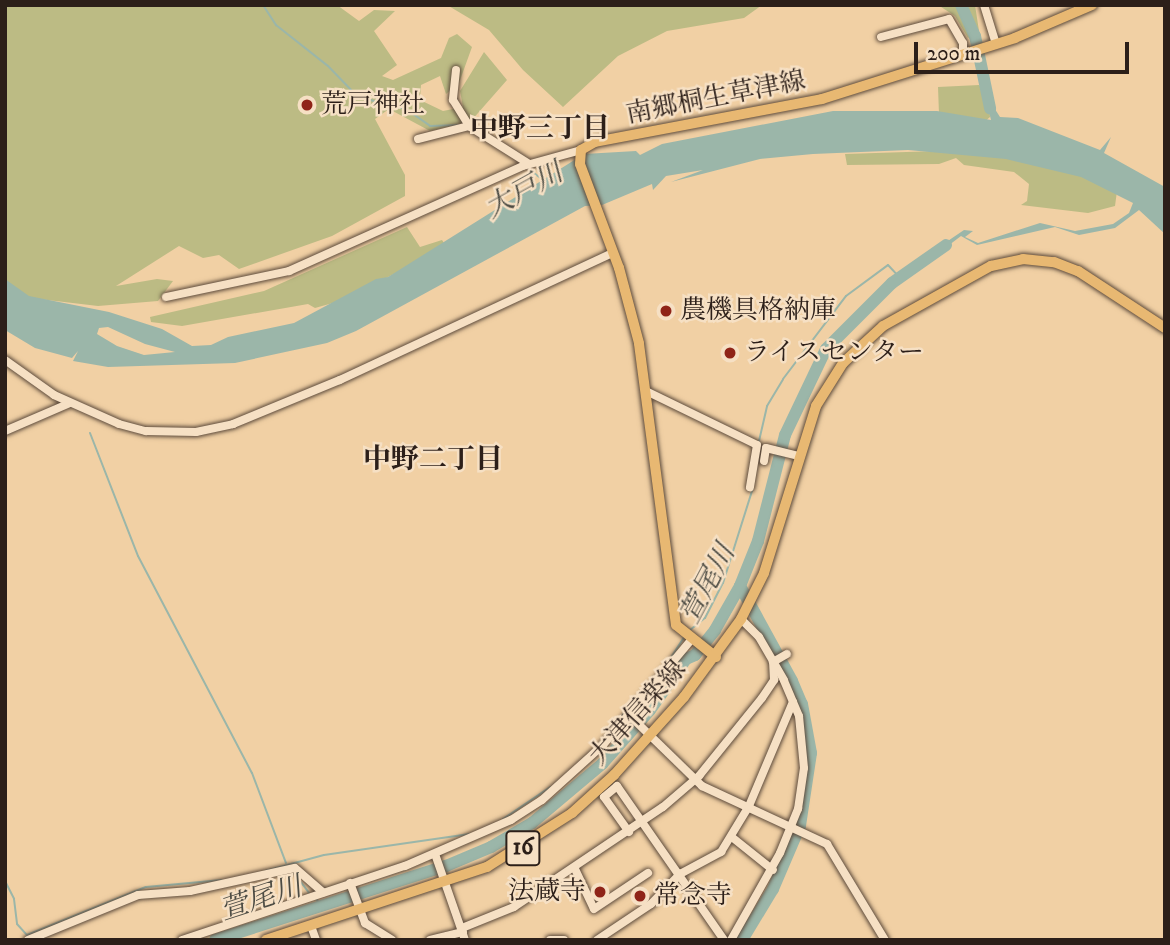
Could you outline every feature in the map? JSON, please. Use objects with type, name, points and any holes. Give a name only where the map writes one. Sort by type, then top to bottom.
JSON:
[{"type":"main road","name":"南郷桐生草津線","points":[[580,152],[595,142],[822,99],[965,55],[1091,5]]},
{"type":"main road","points":[[580,152],[610,254],[631,306],[646,391],[676,625],[714,656]]},
{"type":"main road","name":"大津信楽線","points":[[266,940],[444,882],[524,847],[608,787],[648,733],[714,656],[743,615],[754,596],[775,541],[794,455],[816,406],[843,363],[883,326],[991,266],[1023,259],[1054,262],[1078,271],[1165,328]]},
{"type":"street","points":[[984,5],[996,44]]},
{"type":"street","points":[[881,37],[949,19],[963,43],[965,55]]},
{"type":"street","points":[[456,70],[453,100],[469,126],[526,165]]},
{"type":"street","points":[[418,139],[469,126]]},
{"type":"street","points":[[166,297],[289,271],[429,212],[526,165],[545,163],[580,152]]},
{"type":"street","points":[[5,360],[70,403],[146,431],[196,432],[233,424],[340,380],[610,254]]},
{"type":"street","points":[[646,391],[757,445],[750,487]]},
{"type":"street","points":[[5,432],[70,403]]},
{"type":"street","points":[[764,461],[769,449],[794,455]]},
{"type":"street","points":[[731,940],[773,870],[791,830],[798,809],[804,768],[803,737],[793,702],[773,662],[743,615]]},
{"type":"street","points":[[182,940],[435,856],[485,835],[542,800],[629,715],[693,640]]},
{"type":"street","points":[[773,662],[787,654]]},
{"type":"street","points":[[430,940],[463,933],[514,907],[642,824],[694,780],[774,680],[773,662]]},
{"type":"street","points":[[597,940],[651,904],[680,874],[721,852],[733,838],[750,806],[793,702]]},
{"type":"street","points":[[629,715],[694,780],[750,806],[791,830],[827,844],[885,940]]},
{"type":"street","points":[[629,832],[604,797],[608,787],[617,786],[724,940]]},
{"type":"street","points":[[733,838],[773,870]]},
{"type":"street","points":[[435,856],[463,933]]},
{"type":"street","points":[[28,940],[138,895],[190,891],[295,868],[323,892]]},
{"type":"street","points":[[575,869],[594,909],[648,873]]},
{"type":"street","points":[[350,884],[365,923],[392,940]]},
{"type":"street","points":[[311,926],[316,940]]},
{"type":"street","points":[[550,940],[564,940]]},
{"type":"shaded area","points":[[5,5],[337,5],[359,21],[374,10],[395,11],[374,31],[397,65],[382,76],[393,80],[441,58],[449,38],[457,34],[472,47],[459,83],[446,94],[440,76],[421,85],[420,100],[443,111],[463,107],[460,91],[484,52],[507,80],[471,121],[430,131],[389,109],[375,119],[405,175],[405,196],[332,236],[239,269],[219,255],[203,258],[179,246],[116,286],[157,279],[173,281],[158,301],[98,306],[22,297],[5,283]]},
{"type":"shaded area","points":[[447,5],[762,5],[744,18],[667,31],[618,56],[563,107],[523,70],[489,30]]},
{"type":"shaded area","points":[[938,5],[975,5],[979,31],[968,38],[955,16]]},
{"type":"shaded area","points":[[979,85],[988,95],[990,117],[983,123],[939,114],[938,87]]},
{"type":"shaded area","points":[[984,92],[1000,117],[1018,118],[1100,150],[1111,137],[1104,153],[1165,187],[1165,234],[1139,210],[1115,228],[1079,235],[1055,227],[977,245],[961,236],[932,258],[936,249],[964,230],[973,231],[965,237],[978,243],[1040,223],[1075,231],[1113,224],[1129,213],[1133,203],[1081,177],[1006,159],[908,150],[813,154],[760,159],[671,182],[703,170],[666,176],[653,190],[652,184],[602,205],[585,206],[356,331],[327,343],[235,363],[108,367],[73,361],[78,351],[72,358],[35,348],[5,330],[5,279],[29,296],[109,312],[162,329],[192,346],[211,345],[228,337],[294,323],[376,279],[388,277],[584,154],[636,151],[640,155],[662,144],[833,111],[937,111],[991,120]],"holes":[[[108,327],[145,344],[175,352],[144,355],[117,346],[97,334],[99,328]]]},
{"type":"shaded area","points":[[937,151],[1006,157],[1081,175],[1117,191],[1115,206],[1088,213],[1021,205],[1027,201],[1029,184],[1014,172],[964,165],[956,158],[939,164],[847,165],[845,154]]},
{"type":"shaded area","points":[[407,227],[420,247],[442,240],[446,246],[347,299],[315,308],[308,304],[182,326],[151,322],[150,317],[264,291]]},
{"type":"waterway","points":[[263,5],[276,25],[328,66],[351,90],[366,99],[406,109],[430,126],[459,125]]},
{"type":"waterway","points":[[961,5],[975,36],[990,108]]},
{"type":"waterway","name":"大戸川","points":[[528,168],[543,180]]},
{"type":"waterway","name":"萱尾川","points":[[215,940],[446,866],[491,847],[532,823],[602,764],[650,710],[686,659],[695,655],[715,630],[740,586],[758,541],[785,435],[826,349],[892,283],[946,245]]},
{"type":"waterway","points":[[759,441],[767,406],[783,379],[846,296],[888,265],[900,278]]},
{"type":"waterway","points":[[90,433],[138,556],[252,773],[286,863]]},
{"type":"waterway","points":[[690,630],[705,618],[723,583],[753,488]]},
{"type":"waterway","points":[[740,586],[802,704],[811,753],[800,826],[773,889],[742,940]]},
{"type":"waterway","points":[[668,662],[684,637]]},
{"type":"waterway","points":[[612,728],[633,703]]},
{"type":"waterway","points":[[503,819],[550,787]]},
{"type":"waterway","points":[[265,871],[324,855],[469,834]]},
{"type":"waterway","points":[[294,873],[309,893]]},
{"type":"waterway","points":[[5,881],[14,899],[17,924],[27,935],[146,887],[222,880]]},
{"type":"waterway","points":[[316,899],[322,906]]},
{"type":"place","name":"荒戸神社","points":[[307,105]]},
{"type":"place","name":"農機具格納庫","points":[[666,311]]},
{"type":"place","name":"ライスセンター","points":[[730,353]]},
{"type":"place","name":"法蔵寺","points":[[600,892]]},
{"type":"place","name":"常念寺","points":[[640,896]]},
{"type":"district","name":"中野三丁目","points":[[540,129]]},
{"type":"district","name":"中野二丁目","points":[[433,460]]}]
